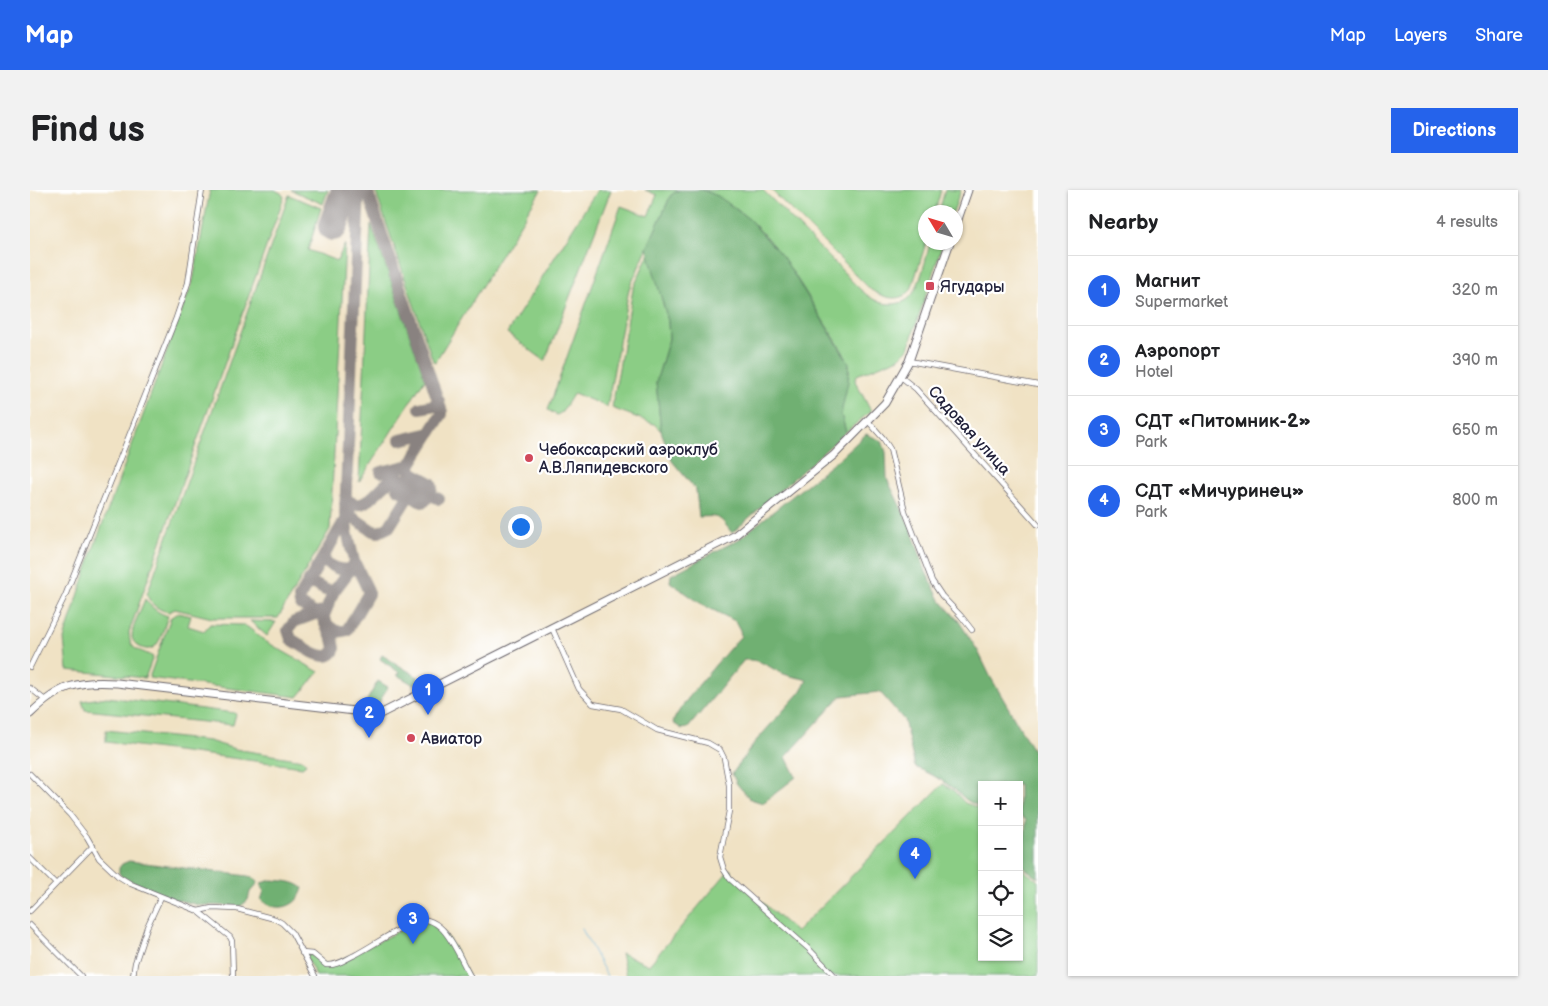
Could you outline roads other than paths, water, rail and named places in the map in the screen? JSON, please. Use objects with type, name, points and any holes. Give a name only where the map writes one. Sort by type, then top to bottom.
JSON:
[{"type":"street","points":[[30,667],[65,596],[176,318],[188,284],[202,190]]},
{"type":"street","points":[[963,205],[968,190]]},
{"type":"street","points":[[30,714],[44,700],[67,687],[94,681],[380,714],[734,536],[834,455],[885,403],[909,361],[947,250]]},
{"type":"street","points":[[909,361],[1038,385]]},
{"type":"street","name":"Садовая улица","points":[[901,377],[916,389],[1038,525]]},
{"type":"street","points":[[868,421],[890,449],[905,511],[914,530],[932,581],[942,596],[972,630]]},
{"type":"street","points":[[552,628],[579,689],[593,704],[621,709],[657,730],[708,743],[720,750],[724,758],[729,785],[730,811],[720,857],[724,870],[730,879],[810,950],[835,976]]},
{"type":"street","points":[[30,688],[44,700]]},
{"type":"street","points":[[30,774],[70,816],[93,846],[99,858],[118,876],[198,911],[230,937],[232,941],[233,976]]},
{"type":"street","points":[[30,911],[93,846]]},
{"type":"street","points":[[30,858],[56,884]]},
{"type":"street","points":[[133,976],[135,963],[150,920],[159,904],[161,896]]},
{"type":"street","points":[[198,911],[212,908],[237,909],[270,916],[288,928],[315,976]]},
{"type":"street","points":[[302,952],[313,954],[326,965],[335,965],[407,925],[424,919],[440,927],[446,934],[470,976]]},
{"type":"street","points":[[30,925],[81,976]]},
{"type":"waterway","points":[[582,929],[607,976]]},
{"type":"place","name":"Ягудары","points":[[930,286]]},
{"type":"place","name":"Чебоксарский аэроклуб А.В.Ляпидевского","points":[[529,458]]},
{"type":"place","name":"Магнит","points":[[428,715]]},
{"type":"place","name":"Аэропорт","points":[[369,738]]},
{"type":"place","name":"Авиатор","points":[[411,738]]},
{"type":"place","name":"СДТ «Мичуринец»","points":[[915,879]]},
{"type":"place","name":"СДТ «Питомник-2»","points":[[413,944]]}]
